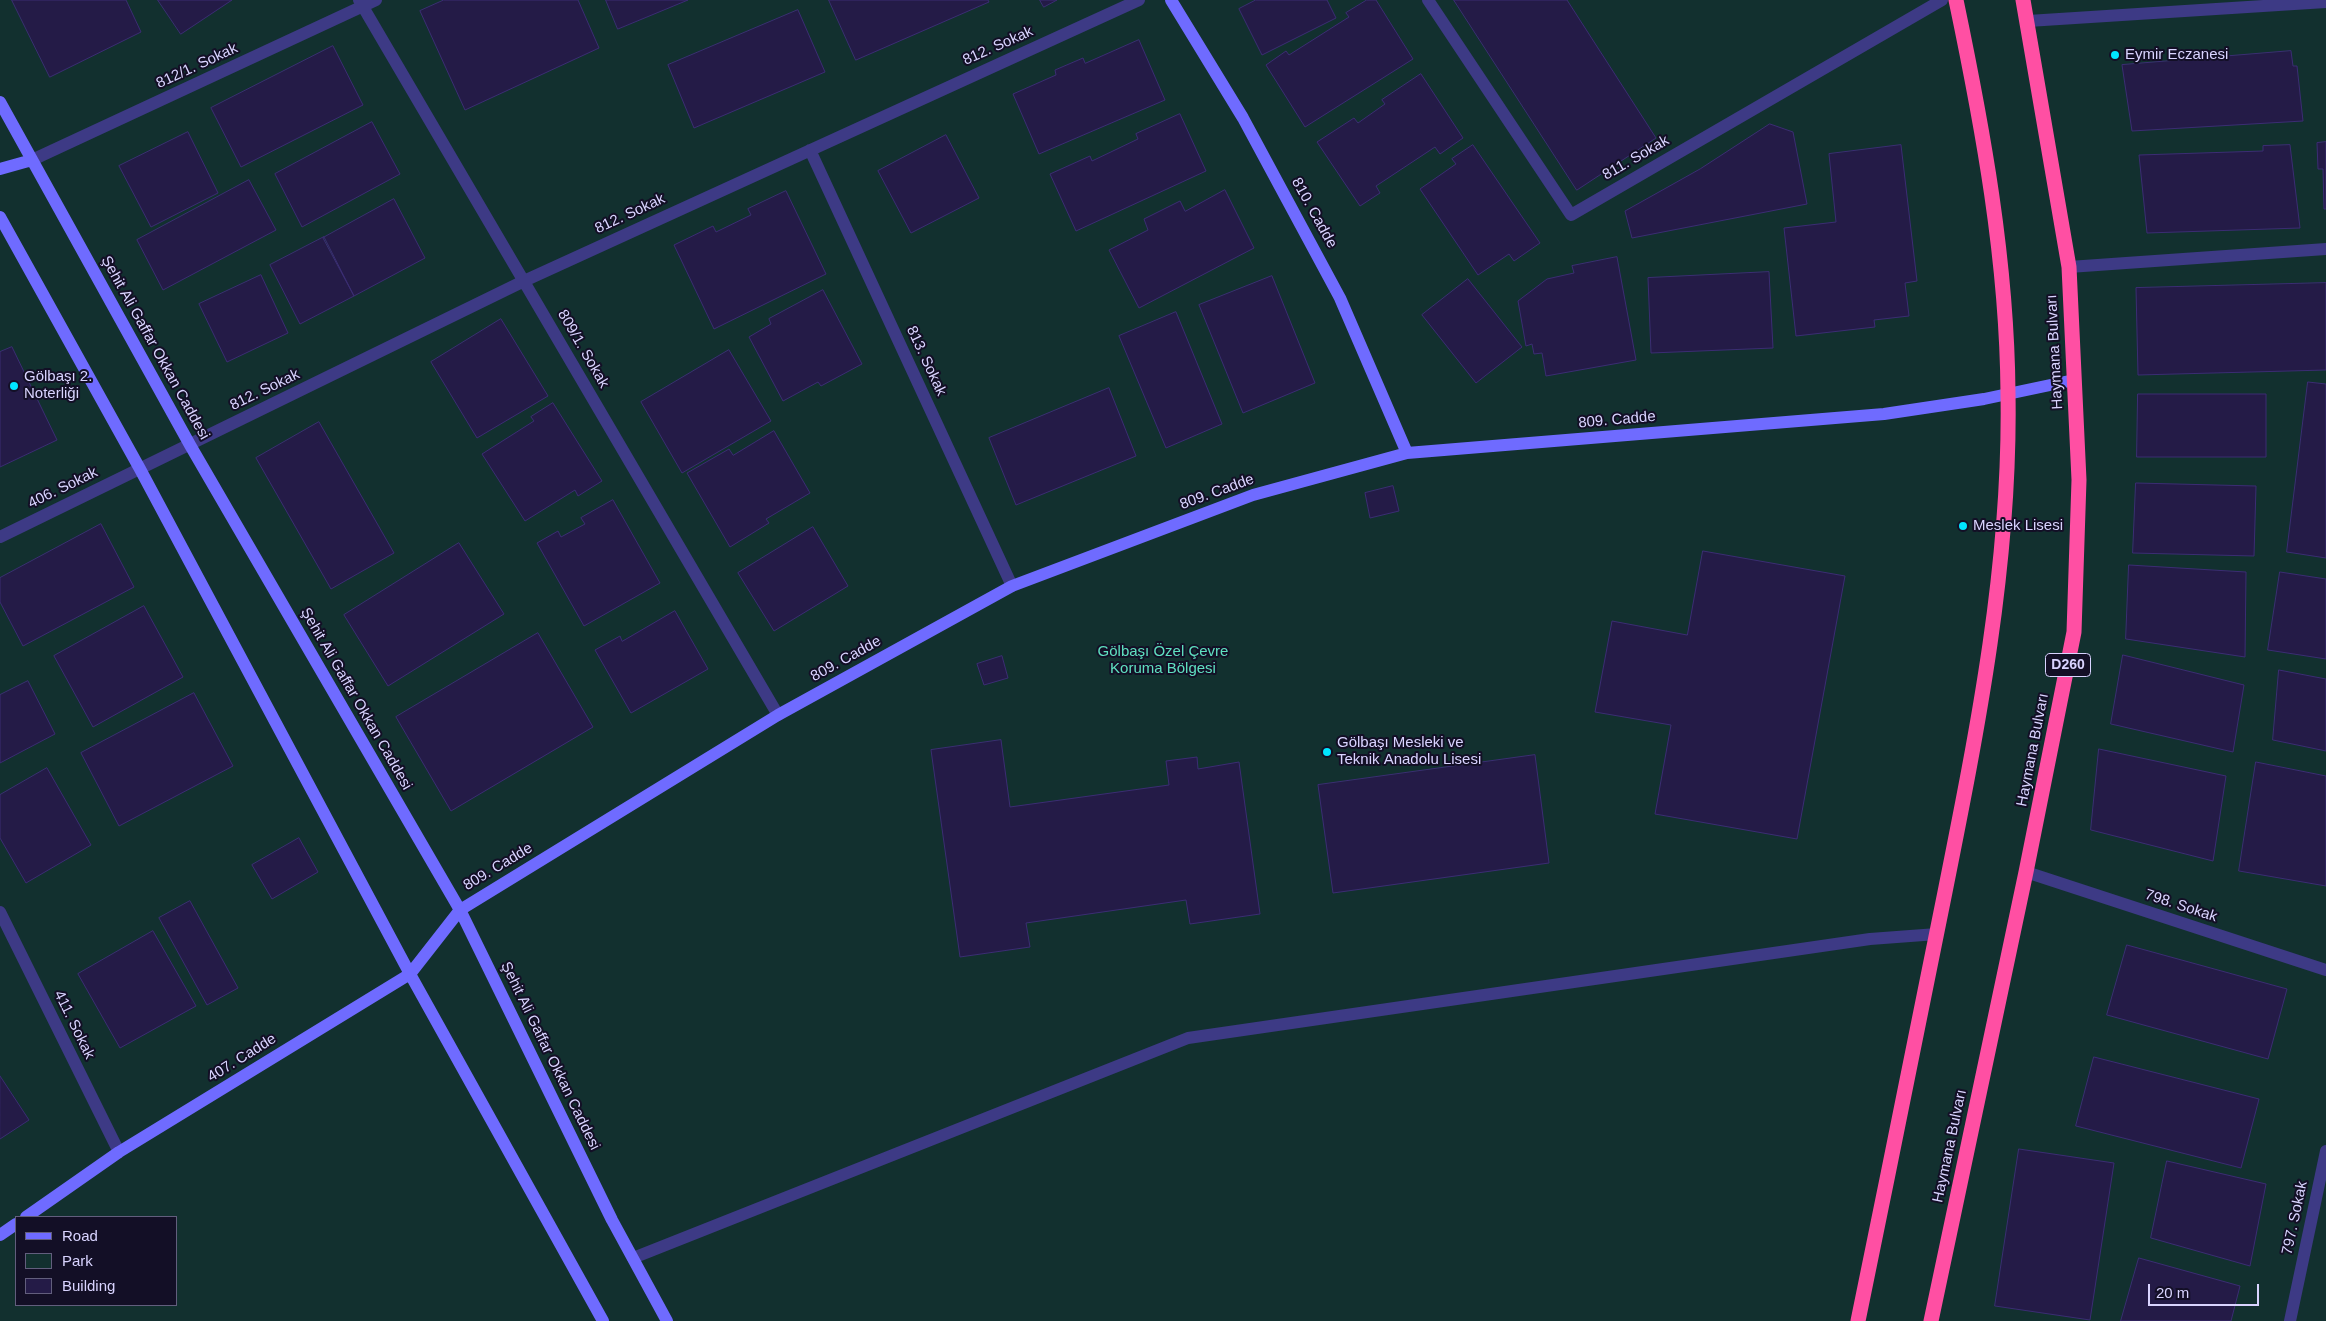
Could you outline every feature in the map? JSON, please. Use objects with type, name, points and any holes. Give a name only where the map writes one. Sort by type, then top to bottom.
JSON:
[{"type":"highway","points":[[1858,1321],[1971,761],[1992,632],[2002,548],[2008,394],[2005,312],[1994,213],[1979,110],[1956,0]]},
{"type":"highway","name":"Haymana Bulvarı","points":[[1931,1321],[2026,872],[2074,632],[2079,480],[2069,267],[2023,0]]},
{"type":"street","name":"812/1. Sokak","points":[[32,160],[361,3],[376,0]]},
{"type":"street","name":"812. Sokak","points":[[140,469],[524,280],[1139,0]]},
{"type":"street","name":"810. Cadde","points":[[1171,0],[1243,118],[1340,298],[1407,453]]},
{"type":"street","name":"811. Sokak","points":[[1428,0],[1571,215],[1942,0]]},
{"type":"street","points":[[2028,21],[2326,2]]},
{"type":"street","name":"809/1. Sokak","points":[[361,3],[778,715]]},
{"type":"street","name":"Şehit Ali Gaffar Okkan Caddesi","points":[[0,102],[190,445],[460,910],[633,1258],[667,1321]]},
{"type":"street","name":"813. Sokak","points":[[810,150],[1012,586]]},
{"type":"street","points":[[0,169],[32,160]]},
{"type":"street","points":[[0,217],[140,469],[410,974],[603,1321]]},
{"type":"street","points":[[2069,267],[2326,249]]},
{"type":"street","name":"809. Cadde","points":[[460,910],[778,715],[1012,586],[1253,495],[1407,453],[1884,414],[2008,394],[2074,380]]},
{"type":"street","name":"406. Sokak","points":[[0,537],[140,469]]},
{"type":"street","name":"798. Sokak","points":[[2026,872],[2326,970]]},
{"type":"street","name":"407. Cadde","points":[[27,1216],[119,1152],[410,974],[460,910]]},
{"type":"street","name":"411. Sokak","points":[[0,912],[119,1152]]},
{"type":"street","points":[[633,1258],[1188,1038],[1870,939],[1937,934]]},
{"type":"street","name":"797. Sokak","points":[[2290,1321],[2326,1151]]},
{"type":"street","points":[[0,1235],[15,1225]]},
{"type":"green space","name":"Gölbaşı Özel Çevre Koruma Bölgesi","points":[[0,0],[2326,0],[2326,1321],[0,1321]]},
{"type":"building","points":[[12,0],[126,0],[141,32],[50,77]]},
{"type":"building","points":[[158,0],[232,0],[181,34]]},
{"type":"building","points":[[444,0],[578,0],[599,48],[465,110],[420,11]]},
{"type":"building","points":[[606,0],[688,0],[618,29]]},
{"type":"building","points":[[829,0],[988,0],[989,2],[856,60]]},
{"type":"building","points":[[1040,0],[1057,0],[1044,7]]},
{"type":"building","points":[[1256,0],[1327,0],[1336,18],[1262,55],[1239,9]]},
{"type":"building","points":[[1367,0],[1376,0],[1413,59],[1305,127],[1266,65],[1286,51],[1289,55],[1349,17],[1346,13]]},
{"type":"building","points":[[1454,0],[1567,0],[1656,138],[1577,190]]},
{"type":"building","points":[[798,10],[825,72],[694,128],[668,65]]},
{"type":"building","points":[[1139,40],[1165,100],[1039,154],[1013,94],[1056,75],[1055,70],[1083,58],[1085,63]]},
{"type":"building","points":[[333,46],[363,105],[241,167],[211,108]]},
{"type":"building","points":[[2291,51],[2293,66],[2297,66],[2303,121],[2132,131],[2122,65]]},
{"type":"building","points":[[1421,74],[1463,138],[1440,154],[1435,147],[1376,186],[1380,193],[1360,206],[1317,142],[1354,118],[1358,123],[1385,104],[1382,100]]},
{"type":"building","points":[[1180,114],[1206,171],[1076,231],[1050,174],[1090,156],[1092,161],[1138,139],[1136,134]]},
{"type":"building","points":[[372,122],[400,174],[302,227],[275,174]]},
{"type":"building","points":[[1770,124],[1793,132],[1807,204],[1632,238],[1625,211],[1700,169]]},
{"type":"building","points":[[188,132],[218,193],[151,227],[119,166]]},
{"type":"building","points":[[946,135],[979,198],[911,233],[878,171]]},
{"type":"building","points":[[2326,142],[2326,209],[2324,209],[2323,169],[2318,169],[2317,143]]},
{"type":"building","points":[[1473,145],[1540,243],[1514,261],[1509,254],[1478,275],[1420,189],[1456,164],[1452,159]]},
{"type":"building","points":[[1901,145],[1917,281],[1905,283],[1909,316],[1874,320],[1875,327],[1796,336],[1784,228],[1836,222],[1829,154]]},
{"type":"building","points":[[2290,145],[2300,228],[2147,233],[2139,155],[2263,151],[2263,146]]},
{"type":"building","points":[[249,180],[276,230],[163,290],[137,240]]},
{"type":"building","points":[[1225,190],[1254,248],[1139,308],[1109,250],[1148,230],[1144,219],[1180,201],[1185,211]]},
{"type":"building","points":[[786,191],[826,274],[714,329],[674,245],[713,226],[716,232],[751,215],[748,209]]},
{"type":"building","points":[[394,199],[425,258],[354,296],[323,238]]},
{"type":"building","points":[[324,237],[354,296],[300,324],[270,265]]},
{"type":"building","points":[[1617,257],[1636,360],[1546,376],[1542,353],[1534,354],[1532,344],[1526,346],[1518,301],[1547,279],[1574,273],[1572,266]]},
{"type":"building","points":[[1769,272],[1773,348],[1651,353],[1648,278]]},
{"type":"building","points":[[261,275],[288,333],[227,362],[199,304]]},
{"type":"building","points":[[1272,276],[1315,383],[1243,413],[1199,305]]},
{"type":"building","points":[[1468,279],[1522,347],[1476,383],[1422,315]]},
{"type":"building","points":[[2326,283],[2326,370],[2138,375],[2136,288]]},
{"type":"building","points":[[823,290],[862,364],[821,386],[818,382],[783,401],[749,337],[771,324],[769,319]]},
{"type":"building","points":[[1176,312],[1222,424],[1166,448],[1119,336]]},
{"type":"building","points":[[501,319],[548,396],[477,438],[431,362]]},
{"type":"building","points":[[12,347],[57,440],[0,467],[0,352]]},
{"type":"building","points":[[729,350],[771,421],[682,473],[641,402]]},
{"type":"building","points":[[2308,382],[2326,384],[2326,558],[2287,552]]},
{"type":"building","points":[[1109,388],[1136,456],[1016,505],[989,438]]},
{"type":"building","points":[[2138,394],[2266,394],[2266,457],[2137,457]]},
{"type":"building","points":[[553,403],[602,481],[578,496],[575,490],[525,521],[482,454],[534,421],[531,417]]},
{"type":"building","points":[[319,422],[394,553],[331,589],[256,458]]},
{"type":"building","points":[[774,431],[810,493],[766,519],[769,523],[730,547],[687,473],[729,449],[733,455]]},
{"type":"building","points":[[2136,483],[2256,486],[2254,556],[2133,553]]},
{"type":"building","points":[[1393,486],[1399,511],[1370,518],[1365,493]]},
{"type":"building","points":[[613,500],[660,583],[584,626],[537,543],[558,531],[561,537],[585,524],[581,518]]},
{"type":"building","points":[[101,524],[134,587],[23,646],[0,602],[0,578]]},
{"type":"building","points":[[813,527],[848,586],[774,631],[738,573]]},
{"type":"building","points":[[459,543],[504,614],[388,686],[344,615]]},
{"type":"building","points":[[1703,551],[1845,576],[1797,839],[1655,814],[1671,725],[1595,712],[1612,621],[1687,635]]},
{"type":"building","points":[[2129,565],[2246,572],[2245,657],[2126,639]]},
{"type":"building","points":[[2280,572],[2326,579],[2326,659],[2268,650]]},
{"type":"building","points":[[144,606],[183,677],[93,727],[54,656]]},
{"type":"building","points":[[675,611],[708,669],[631,713],[595,650],[620,636],[622,641]]},
{"type":"building","points":[[538,633],[593,727],[451,811],[396,717]]},
{"type":"building","points":[[2123,655],[2244,685],[2233,752],[2111,724]]},
{"type":"building","points":[[1002,656],[1008,678],[984,685],[977,664]]},
{"type":"building","points":[[2279,670],[2326,679],[2326,751],[2273,740]]},
{"type":"building","points":[[28,681],[55,734],[0,763],[0,695]]},
{"type":"building","points":[[194,693],[233,766],[119,826],[81,753]]},
{"type":"building","points":[[1001,740],[1010,807],[1169,785],[1166,761],[1197,757],[1198,769],[1239,762],[1260,914],[1190,924],[1186,900],[1026,923],[1030,947],[960,957],[931,750]]},
{"type":"building","points":[[2099,749],[2226,776],[2213,861],[2091,830]]},
{"type":"building","points":[[1535,755],[1549,863],[1333,893],[1318,785]]},
{"type":"building","points":[[2256,762],[2326,776],[2326,886],[2239,871]]},
{"type":"building","points":[[47,768],[91,845],[26,883],[0,838],[0,795]]},
{"type":"building","points":[[299,838],[318,872],[272,899],[252,865]]},
{"type":"building","points":[[190,901],[238,988],[207,1005],[159,918]]},
{"type":"building","points":[[153,931],[196,1006],[120,1048],[78,974]]},
{"type":"building","points":[[2127,945],[2287,989],[2268,1059],[2107,1015]]},
{"type":"building","points":[[2094,1057],[2259,1099],[2241,1168],[2076,1126]]},
{"type":"building","points":[[0,1076],[29,1120],[0,1139]]},
{"type":"building","points":[[2019,1149],[2114,1163],[2090,1320],[1995,1306]]},
{"type":"building","points":[[2167,1161],[2266,1184],[2250,1266],[2151,1238]]},
{"type":"building","points":[[2139,1258],[2240,1286],[2231,1321],[2121,1321]]},
{"type":"place","name":"Eymir Eczanesi","points":[[2115,55]]},
{"type":"place","name":"Gölbaşı 2. Noterliği","points":[[14,386]]},
{"type":"place","name":"Meslek Lisesi","points":[[1963,526]]},
{"type":"place","name":"Gölbaşı Mesleki ve Teknik Anadolu Lisesi","points":[[1327,752]]}]
